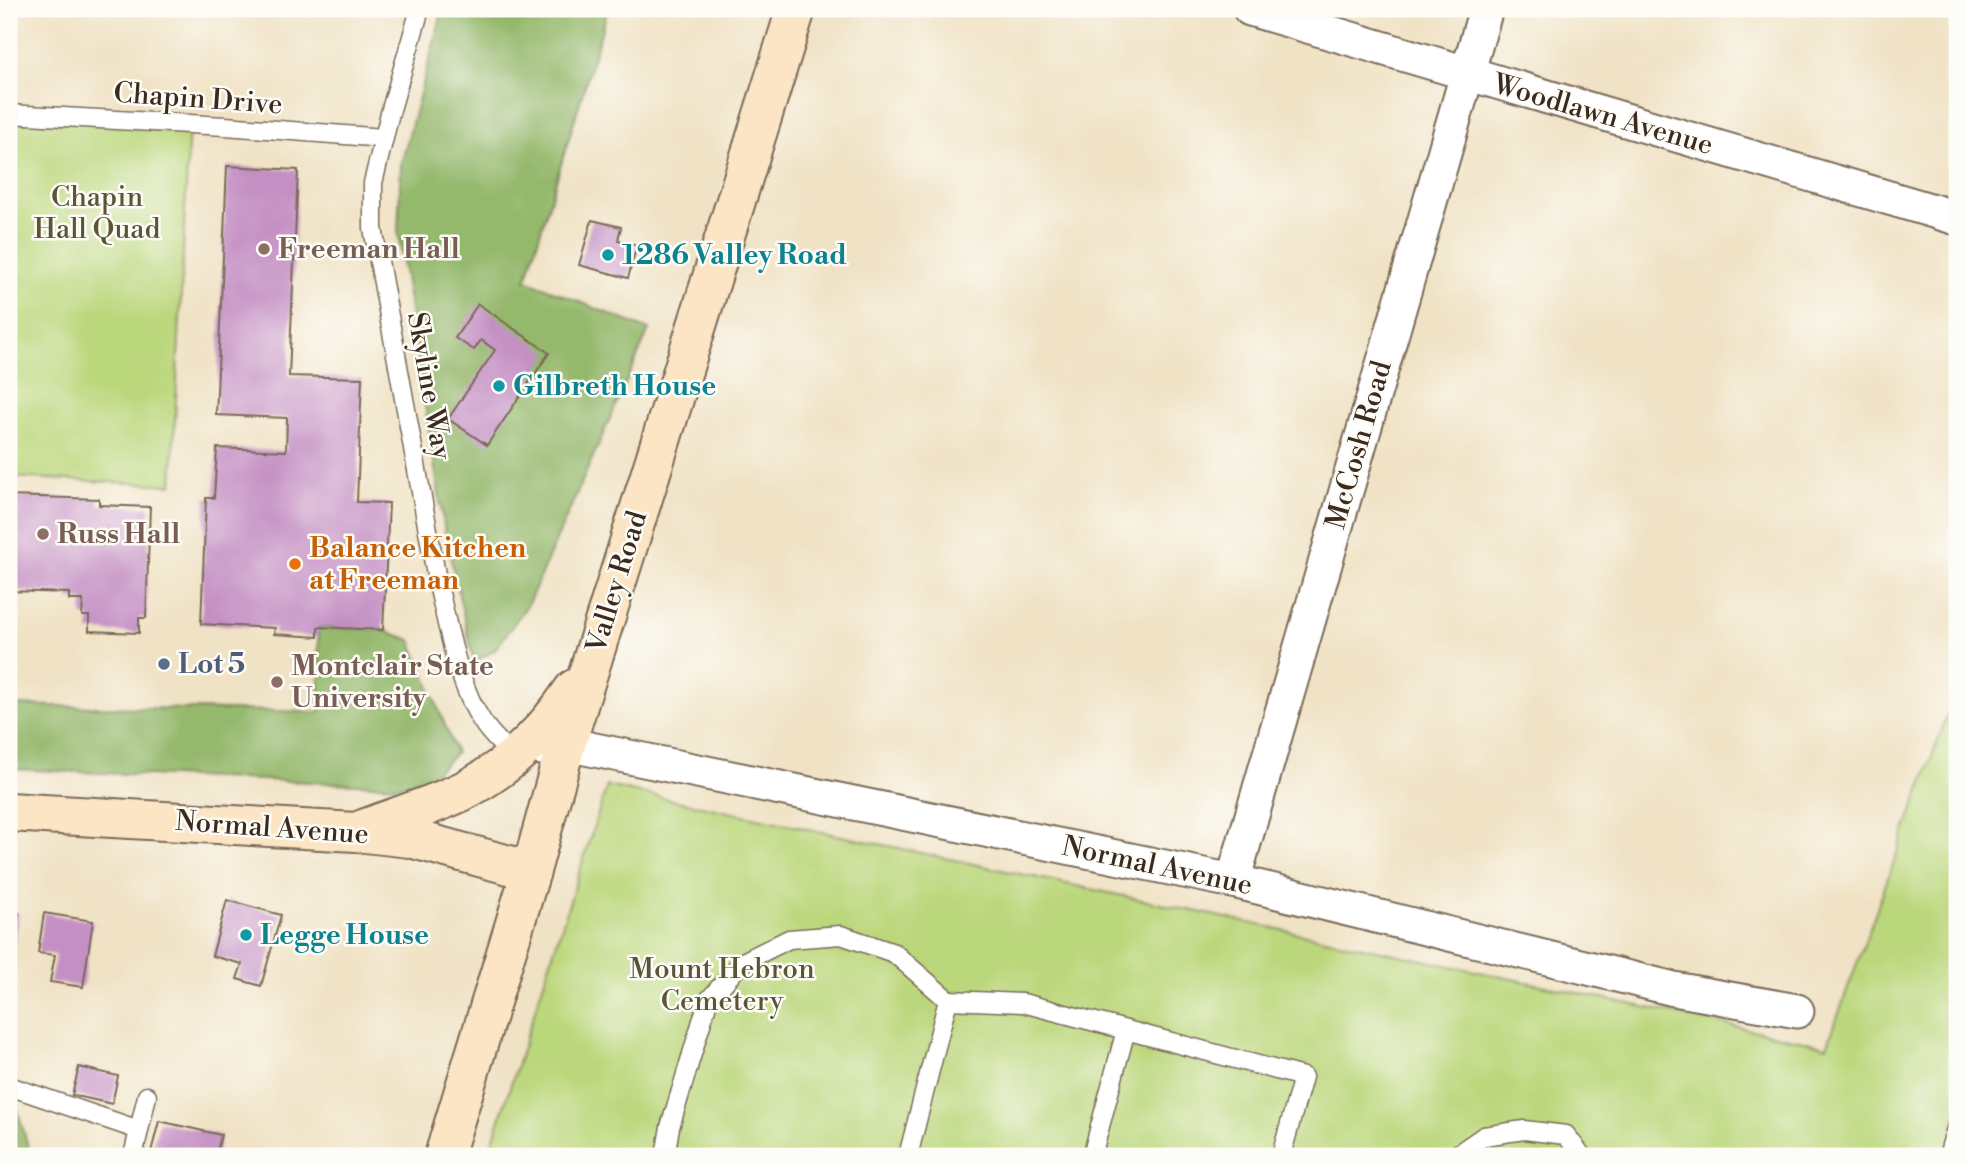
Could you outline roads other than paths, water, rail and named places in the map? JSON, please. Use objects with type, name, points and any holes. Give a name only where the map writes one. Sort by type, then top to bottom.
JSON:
[{"type":"main road","name":"Valley Road","points":[[444,1156],[531,871],[566,744],[796,9]]},
{"type":"main road","points":[[356,832],[466,790],[515,758],[555,717],[592,662]]},
{"type":"main road","name":"Normal Avenue","points":[[9,812],[356,832],[410,838],[531,871]]},
{"type":"street","name":"Woodlawn Avenue","points":[[1250,9],[1957,219]]},
{"type":"street","name":"McCosh Road","points":[[1233,881],[1486,9]]},
{"type":"street","name":"Normal Avenue","points":[[515,758],[545,747],[566,744],[1233,881],[1674,989],[1797,1011]]},
{"type":"lane","name":"Skyline Way","points":[[420,9],[373,183],[373,228],[437,580],[449,631],[467,689],[482,721],[515,758]]},
{"type":"lane","name":"Chapin Drive","points":[[9,114],[384,138]]},
{"type":"lane","points":[[665,1156],[670,1127],[708,1001],[741,963],[789,939],[841,935],[894,953],[948,1000],[1023,1003],[1303,1077],[1282,1156]]},
{"type":"lane","points":[[908,1156],[948,1000]]},
{"type":"lane","points":[[1092,1156],[1126,1030]]},
{"type":"lane","points":[[9,1086],[139,1130]]},
{"type":"lane","points":[[133,1156],[147,1096]]},
{"type":"lane","points":[[1948,1156],[1957,1125]]},
{"type":"lane","points":[[1455,1156],[1484,1136],[1524,1130],[1566,1135],[1582,1156]]},
{"type":"place","name":"Freeman Hall","points":[[264,249]]},
{"type":"place","name":"1286 Valley Road","points":[[608,255]]},
{"type":"place","name":"Gilbreth House","points":[[499,386]]},
{"type":"place","name":"Russ Hall","points":[[43,534]]},
{"type":"place","name":"Balance Kitchen at Freeman","points":[[295,564]]},
{"type":"place","name":"Lot 5","points":[[164,664]]},
{"type":"place","name":"Montclair State University","points":[[277,682]]},
{"type":"place","name":"Legge House","points":[[246,935]]},
{"type":"park label","name":"Chapin Hall Quad","points":[[97,213]]},
{"type":"park label","name":"Mount Hebron Cemetery","points":[[722,985]]}]
